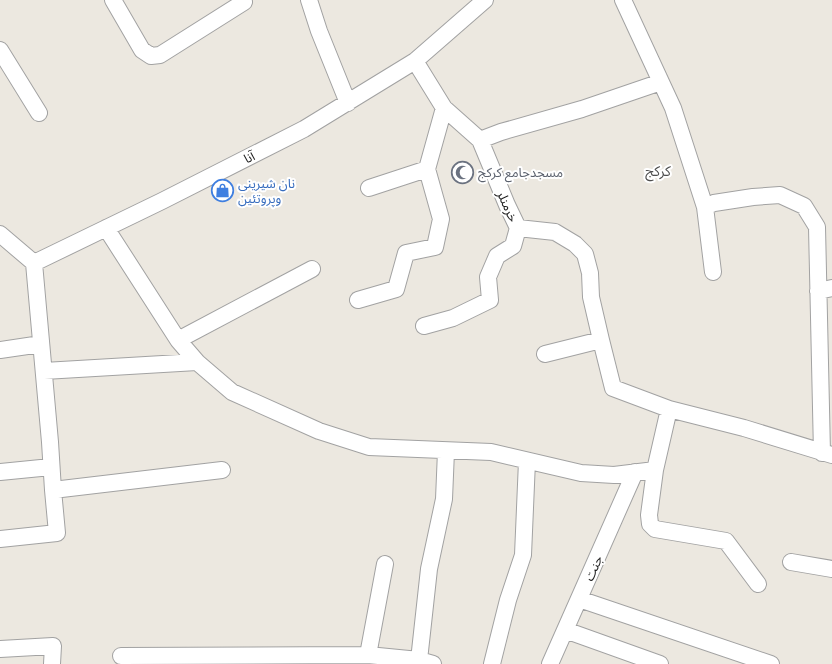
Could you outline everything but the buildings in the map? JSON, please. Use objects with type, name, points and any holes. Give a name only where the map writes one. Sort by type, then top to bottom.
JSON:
[{"type":"street","points":[[113,0],[142,50],[152,56],[160,55],[244,2]]},
{"type":"street","points":[[309,0],[319,31],[348,102]]},
{"type":"street","name":"آنا","points":[[34,263],[162,201],[304,129],[415,61],[485,0]]},
{"type":"street","points":[[623,0],[673,108],[705,207],[713,272]]},
{"type":"street","points":[[0,50],[39,112]]},
{"type":"street","name":"خرمنلر","points":[[415,61],[444,108],[480,140],[518,228],[555,232],[575,244],[585,254],[590,273],[591,297],[600,340],[613,388],[669,409]]},
{"type":"street","points":[[480,140],[500,132],[582,109],[661,82]]},
{"type":"street","points":[[358,300],[396,289],[406,253],[435,247],[440,219],[427,169],[444,108]]},
{"type":"street","points":[[369,188],[427,169]]},
{"type":"street","points":[[705,207],[714,203],[753,197],[780,195],[804,206],[817,227],[825,289],[827,454],[744,428],[669,409],[656,470],[649,515],[650,524],[655,529],[726,541],[758,584]]},
{"type":"street","points":[[106,228],[178,340],[197,362],[232,392],[319,431],[369,447],[491,452],[581,473],[614,474],[656,470]]},
{"type":"street","points":[[424,326],[453,318],[490,300],[488,277],[497,256],[514,246],[518,228]]},
{"type":"street","points":[[0,234],[34,263],[57,533],[0,539]]},
{"type":"street","points":[[178,340],[312,269]]},
{"type":"street","points":[[545,354],[600,340]]},
{"type":"street","points":[[0,350],[41,344]]},
{"type":"street","points":[[44,371],[197,362]]},
{"type":"street","points":[[121,656],[368,655],[426,662],[429,569],[444,499],[446,450]]},
{"type":"street","points":[[492,664],[508,600],[524,555],[528,461]]},
{"type":"street","points":[[0,472],[51,467]]},
{"type":"street","points":[[53,490],[222,470]]},
{"type":"street","name":"جنت","points":[[550,664],[635,472]]},
{"type":"street","points":[[791,562],[832,569]]},
{"type":"street","points":[[368,655],[385,564]]},
{"type":"street","points":[[579,599],[771,664]]},
{"type":"street","points":[[565,630],[660,664]]},
{"type":"street","points":[[0,649],[53,646],[52,664]]},
{"type":"place","name":"مسجدجامع کرکج","points":[[462,172]]},
{"type":"place","name":"نان شیرینی وپروتئین","points":[[223,190]]},
{"type":"district","name":"کرکج","points":[[658,171]]}]
